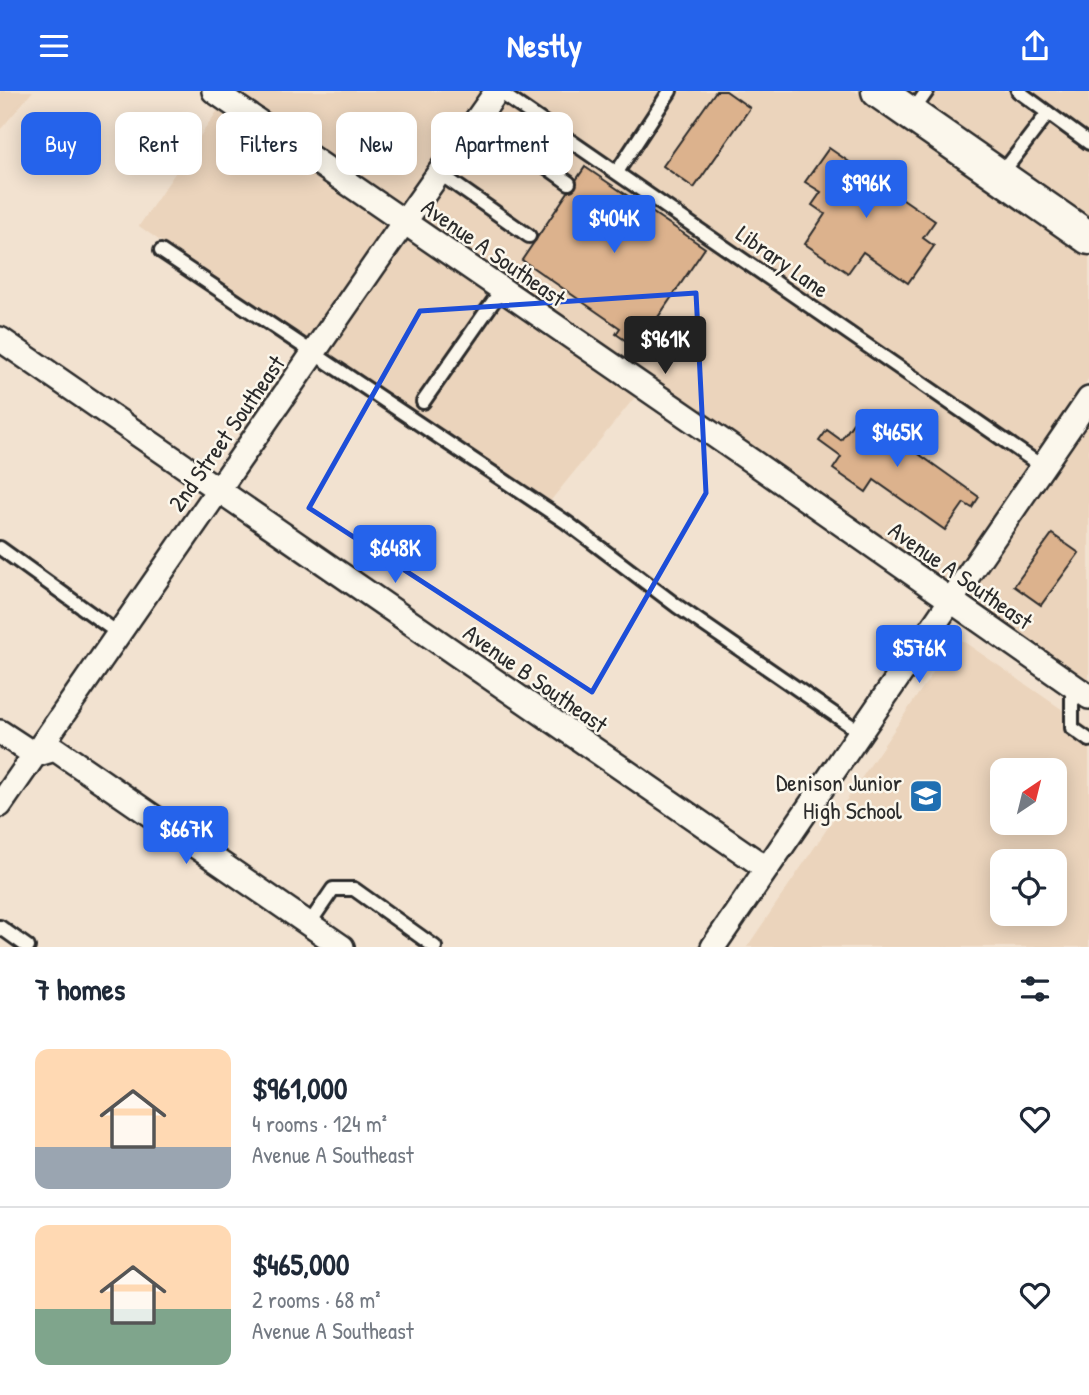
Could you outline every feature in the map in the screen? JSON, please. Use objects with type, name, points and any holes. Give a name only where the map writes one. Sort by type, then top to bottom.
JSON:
[{"type":"main road","points":[[878,91],[919,102],[1000,176],[1089,238]]},
{"type":"street","name":"Avenue A Southeast","points":[[214,91],[1080,691]]},
{"type":"street","name":"2nd Street Southeast","points":[[482,112],[498,91]]},
{"type":"street","name":"2nd Street Southeast","points":[[0,805],[438,175]]},
{"type":"street","name":"Avenue B Southeast","points":[[0,338],[766,868]]},
{"type":"street","points":[[713,947],[1042,467],[1086,409]]},
{"type":"street","points":[[0,732],[35,755],[55,749],[342,947]]},
{"type":"lane","name":"Library Lane","points":[[498,91],[1042,467]]},
{"type":"lane","points":[[617,172],[670,91]]},
{"type":"lane","points":[[1018,91],[1089,143]]},
{"type":"lane","points":[[1000,176],[1048,113]]},
{"type":"lane","points":[[442,175],[529,236]]},
{"type":"lane","points":[[558,175],[569,183]]},
{"type":"lane","points":[[161,251],[566,522],[677,605],[860,732]]},
{"type":"lane","points":[[423,402],[502,289]]},
{"type":"lane","points":[[0,548],[119,634]]},
{"type":"lane","points":[[1080,691],[1072,728],[1089,740]]},
{"type":"lane","points":[[309,924],[332,890],[354,889],[435,947]]},
{"type":"lane","points":[[0,927],[28,947]]},
{"type":"highlighted area","points":[[696,293],[706,493],[592,692],[309,508],[420,311]]},
{"type":"shaded area","points":[[0,91],[33,91],[0,130]]},
{"type":"shaded area","points":[[238,91],[483,91],[468,112],[431,112],[431,164],[402,205],[359,175],[417,175],[417,112],[336,112],[336,159],[322,149],[322,112],[268,112]]},
{"type":"shaded area","points":[[510,91],[855,91],[1089,254],[1089,378],[949,583],[420,218],[450,175],[573,175],[573,112],[495,112]]},
{"type":"shaded area","points":[[900,91],[1089,91],[1089,223]]},
{"type":"shaded area","points":[[216,113],[216,175],[314,175],[387,225],[306,344],[139,226],[174,175],[202,175],[202,133]]},
{"type":"shaded area","points":[[406,238],[635,397],[543,510],[324,357]]},
{"type":"shaded area","points":[[1089,419],[1089,681],[968,596]]},
{"type":"shaded area","name":"Denison Junior High School","points":[[957,637],[1089,728],[1089,947],[747,947]]},
{"type":"building","points":[[716,91],[726,91],[750,108],[694,188],[663,166]]},
{"type":"building","points":[[829,148],[935,221],[923,238],[934,246],[908,283],[863,252],[848,273],[805,244],[825,214],[812,205],[821,192],[805,182]]},
{"type":"building","points":[[585,167],[705,248],[637,348],[616,334],[620,328],[522,260]]},
{"type":"building","points":[[864,408],[905,437],[902,442],[979,497],[972,508],[964,503],[945,530],[874,480],[866,492],[833,469],[841,457],[819,441],[827,430],[841,440]]},
{"type":"building","points":[[1052,534],[1079,553],[1041,605],[1014,586]]},
{"type":"place","name":"Denison Junior High School","points":[[926,796]]}]
